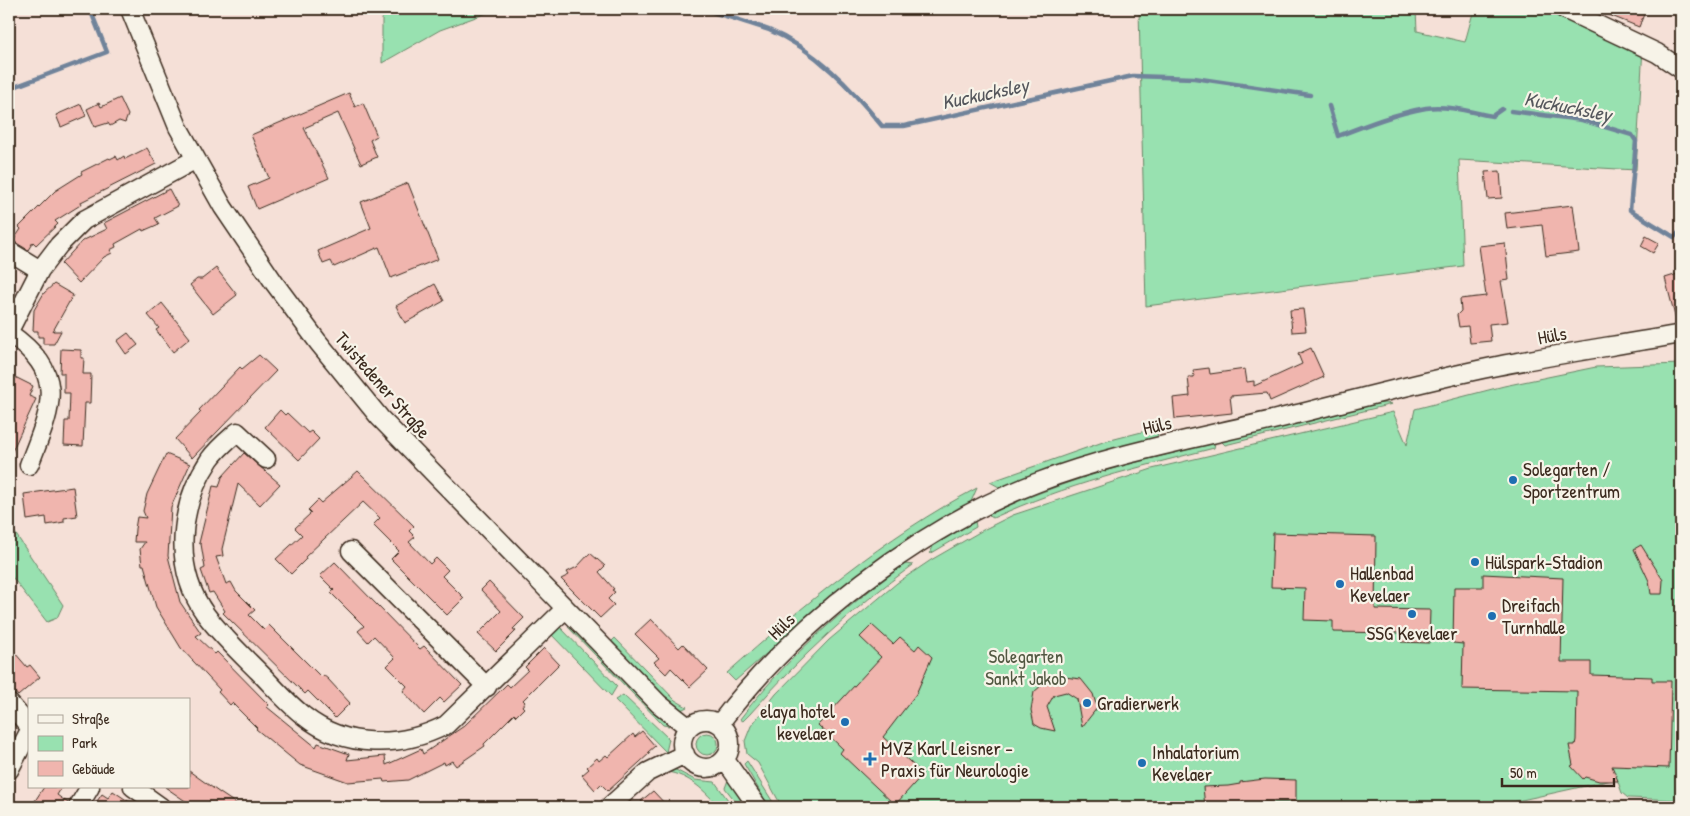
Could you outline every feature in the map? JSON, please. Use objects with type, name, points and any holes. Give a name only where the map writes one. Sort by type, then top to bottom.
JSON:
[{"type":"street","name":"Twistedener Straße","points":[[130,9],[178,127],[223,207],[275,284],[330,357],[380,418],[659,704],[688,727]]},
{"type":"street","points":[[1564,9],[1657,54],[1681,69]]},
{"type":"street","points":[[29,466],[47,418],[51,389],[39,361],[26,346],[9,332],[40,270],[59,245],[84,220],[196,159]]},
{"type":"street","points":[[9,251],[40,270]]},
{"type":"street","name":"Hüls","points":[[720,723],[761,675],[857,586],[924,540],[966,516],[1036,483],[1114,457],[1496,366],[1681,334]]},
{"type":"street","points":[[266,459],[236,432],[211,458],[188,502],[183,534],[186,576],[206,615],[233,646],[302,715],[337,735],[363,741],[389,742],[427,735],[446,725],[565,609]]},
{"type":"street","points":[[351,551],[486,686]]},
{"type":"street","points":[[9,703],[28,725]]},
{"type":"street","points":[[707,719],[720,723],[730,736],[731,744],[725,760],[718,765],[703,768],[695,765],[685,754],[682,740],[688,727],[700,720],[707,719]]},
{"type":"street","points":[[9,770],[28,734]]},
{"type":"street","points":[[612,806],[648,772],[685,754]]},
{"type":"street","points":[[725,760],[758,807]]},
{"type":"street","points":[[78,807],[89,788]]},
{"type":"street","points":[[134,788],[161,807]]},
{"type":"green space","points":[[382,9],[498,9],[440,30],[382,63]]},
{"type":"green space","points":[[1139,9],[1416,9],[1417,31],[1465,42],[1474,9],[1559,9],[1643,47],[1636,170],[1459,160],[1463,266],[1146,306]]},
{"type":"green space","name":"Solegarten Sankt Jakob","points":[[1681,364],[1681,800],[1628,798],[1622,793],[1617,779],[1490,807],[782,807],[758,763],[747,754],[745,741],[751,726],[776,694],[829,640],[897,583],[931,560],[1013,515],[1152,469],[1393,412],[1407,445],[1415,409],[1504,386],[1596,367]]},
{"type":"green space","points":[[1373,404],[1392,404],[1225,445],[1221,441]]},
{"type":"green space","points":[[1157,428],[1158,439],[1009,487],[999,487],[990,482],[1103,442]]},
{"type":"green space","points":[[1215,443],[1214,448],[1075,486],[993,518],[988,515],[1071,482],[1128,464]]},
{"type":"green space","points":[[977,488],[970,504],[888,554],[799,625],[735,681],[727,673],[846,573],[910,528]]},
{"type":"green space","points":[[975,521],[976,527],[930,554],[933,546]]},
{"type":"green space","points":[[9,524],[63,605],[57,618],[47,622],[9,573]]},
{"type":"green space","points":[[905,564],[913,565],[827,635],[743,721],[740,719],[776,676],[816,636],[860,598]]},
{"type":"green space","points":[[560,627],[617,686],[611,696],[549,632]]},
{"type":"green space","points":[[568,627],[579,633],[669,726],[663,725]]},
{"type":"green space","points":[[615,638],[675,700],[687,707],[681,710],[669,702],[612,645],[611,642]]},
{"type":"green space","points":[[623,695],[669,739],[666,752],[615,700]]},
{"type":"green space","points":[[707,733],[715,736],[718,744],[715,752],[707,755],[699,752],[696,744],[699,736]]},
{"type":"green space","points":[[747,761],[776,807],[769,807],[744,764]]},
{"type":"green space","points":[[672,768],[695,780],[715,782],[733,807],[719,807],[689,780],[667,772]]},
{"type":"green space","points":[[728,780],[748,807],[740,807],[725,788]]},
{"type":"building","points":[[1594,9],[1646,9],[1639,27]]},
{"type":"building","points":[[349,93],[355,107],[363,103],[377,136],[370,140],[377,157],[361,164],[338,113],[304,128],[329,178],[257,209],[248,187],[269,178],[251,135]]},
{"type":"building","points":[[120,98],[128,115],[125,123],[119,121],[110,126],[108,123],[95,127],[87,109],[99,103],[101,107]]},
{"type":"building","points":[[81,104],[86,116],[61,127],[56,115]]},
{"type":"building","points":[[147,148],[156,164],[81,202],[82,204],[55,221],[58,224],[36,245],[33,242],[28,250],[13,241],[21,229],[19,227],[55,191],[82,174],[81,172],[109,158],[116,156],[118,160],[124,156],[125,159]]},
{"type":"building","points":[[1500,171],[1502,198],[1488,199],[1485,172]]},
{"type":"building","points":[[408,183],[438,259],[391,278],[379,247],[334,267],[331,261],[323,264],[318,251],[371,228],[361,202]]},
{"type":"building","points":[[169,189],[178,206],[155,218],[159,224],[143,231],[142,229],[115,244],[116,247],[110,250],[112,253],[104,257],[79,283],[61,264],[82,241],[107,229],[104,223]]},
{"type":"building","points":[[1573,205],[1579,252],[1546,256],[1542,225],[1507,229],[1505,213]]},
{"type":"building","points":[[1646,236],[1659,243],[1653,253],[1641,246]]},
{"type":"building","points":[[1505,243],[1509,280],[1501,281],[1508,322],[1489,324],[1491,341],[1470,343],[1468,326],[1459,327],[1457,315],[1461,311],[1460,299],[1486,296],[1479,246]]},
{"type":"building","points":[[216,268],[237,295],[213,314],[190,285],[197,279],[202,279]]},
{"type":"building","points":[[1681,273],[1681,324],[1677,324],[1665,278]]},
{"type":"building","points":[[54,284],[73,295],[53,331],[61,331],[54,344],[43,344],[43,337],[38,337],[38,331],[33,331],[34,310],[44,293]]},
{"type":"building","points":[[435,284],[444,301],[405,323],[396,306]]},
{"type":"building","points":[[162,303],[190,338],[173,352],[156,330],[159,328],[148,315]]},
{"type":"building","points":[[1303,309],[1306,331],[1292,332],[1290,310]]},
{"type":"building","points":[[128,333],[138,345],[126,354],[117,341]]},
{"type":"building","points":[[1311,348],[1324,377],[1270,401],[1267,393],[1230,396],[1232,413],[1175,419],[1173,398],[1190,396],[1188,377],[1194,377],[1193,370],[1209,368],[1210,374],[1245,369],[1247,382],[1254,381],[1254,386],[1302,364],[1298,354]]},
{"type":"building","points":[[61,349],[81,350],[81,358],[84,358],[83,374],[91,374],[90,403],[85,403],[83,446],[64,445],[65,421],[69,421],[70,393],[64,393],[64,373],[60,373]]},
{"type":"building","points":[[259,355],[276,371],[192,458],[175,439],[201,412],[199,410],[240,367],[242,369]]},
{"type":"building","points":[[9,374],[33,386],[29,396],[36,399],[9,458]]},
{"type":"building","points":[[280,410],[285,415],[287,413],[308,433],[311,431],[319,439],[299,460],[265,427]]},
{"type":"building","points":[[244,453],[280,484],[260,505],[238,484],[222,549],[223,556],[216,557],[226,584],[231,582],[236,591],[255,610],[249,615],[264,630],[269,625],[321,677],[323,675],[328,679],[350,703],[335,718],[308,691],[305,694],[223,613],[225,611],[213,592],[209,593],[201,570],[205,568],[201,544],[199,543],[213,486],[219,487],[222,477]]},
{"type":"building","points":[[166,454],[190,464],[171,507],[168,556],[180,602],[201,633],[196,636],[215,654],[217,652],[269,705],[267,707],[316,747],[318,743],[349,754],[347,760],[385,756],[386,765],[421,749],[423,754],[464,726],[507,684],[510,687],[528,670],[525,667],[544,648],[559,664],[523,700],[525,702],[522,706],[524,708],[516,716],[514,714],[484,744],[485,746],[456,766],[452,761],[445,765],[444,762],[408,780],[384,782],[383,779],[348,782],[300,765],[256,729],[232,703],[230,705],[218,692],[220,690],[181,648],[156,607],[144,565],[142,565],[140,549],[145,542],[134,542],[137,517],[146,518],[143,511],[147,494]]},
{"type":"building","points":[[358,471],[414,526],[409,531],[415,537],[409,542],[430,564],[436,558],[448,570],[442,576],[464,598],[447,615],[391,559],[399,551],[373,525],[380,518],[363,502],[305,557],[306,559],[291,574],[276,559],[302,535],[295,528],[311,513],[308,510],[318,500],[321,503]]},
{"type":"building","points":[[73,487],[77,516],[64,518],[64,522],[47,525],[46,517],[27,520],[24,494]]},
{"type":"building","name":"Hallenbad Kevelaer","points":[[1273,533],[1376,536],[1375,609],[1430,610],[1429,643],[1401,642],[1401,633],[1333,632],[1333,621],[1304,620],[1305,588],[1271,587]]},
{"type":"building","points":[[1641,545],[1663,580],[1662,594],[1651,594],[1649,581],[1634,549]]},
{"type":"building","points":[[590,553],[605,566],[599,572],[615,592],[608,599],[614,605],[600,618],[561,579],[569,575],[567,572],[577,567]]},
{"type":"building","points":[[335,562],[420,649],[424,646],[462,685],[444,702],[440,698],[424,714],[403,691],[407,686],[387,666],[395,658],[374,636],[368,642],[358,631],[364,626],[331,593],[334,590],[320,576]]},
{"type":"building","points":[[1483,574],[1563,578],[1561,662],[1591,662],[1591,675],[1652,677],[1652,681],[1671,681],[1669,768],[1612,766],[1618,781],[1599,781],[1585,777],[1583,779],[1571,766],[1573,765],[1569,745],[1575,745],[1576,740],[1577,691],[1462,689],[1463,644],[1453,643],[1454,587],[1483,587]]},
{"type":"building","points":[[489,582],[524,618],[513,629],[516,631],[496,651],[478,634],[501,611],[481,590]]},
{"type":"building","points":[[651,619],[679,648],[683,644],[708,670],[690,687],[671,668],[666,674],[654,662],[659,658],[635,634]]},
{"type":"building","name":"elaya hotel kevelaer","points":[[872,625],[893,644],[900,637],[915,650],[919,645],[932,657],[916,694],[883,737],[923,774],[895,805],[840,753],[843,749],[818,725],[881,657],[860,637]]},
{"type":"building","points":[[9,646],[27,667],[30,665],[40,677],[18,696],[9,685]]},
{"type":"building","name":"Gradierwerk","points":[[1056,676],[1081,679],[1093,694],[1097,708],[1082,727],[1077,699],[1066,692],[1054,695],[1047,707],[1055,731],[1041,728],[1034,724],[1031,710],[1034,692],[1049,679]]},
{"type":"building","points":[[642,731],[655,746],[648,752],[650,753],[608,791],[601,784],[595,790],[582,775],[589,769],[587,767],[597,758],[599,761],[606,755],[608,757],[633,734],[635,737]]},
{"type":"building","points":[[190,772],[241,807],[194,807],[166,788],[190,788]]},
{"type":"building","points":[[1265,779],[1296,780],[1296,802],[1242,802],[1242,807],[1205,807],[1203,787],[1228,786],[1240,784],[1240,782]]},
{"type":"building","points":[[43,788],[61,788],[57,795],[68,803],[67,807],[31,807]]},
{"type":"building","points":[[113,791],[137,807],[93,807],[102,794],[108,798]]},
{"type":"building","points":[[653,791],[668,807],[647,807],[641,801]]},
{"type":"waterway","points":[[9,89],[107,52],[90,9]]},
{"type":"waterway","name":"Kuckucksley","points":[[703,9],[769,30],[802,48],[832,71],[882,126],[904,126],[1133,76],[1194,78],[1310,95]]},
{"type":"waterway","name":"Kuckucksley","points":[[1329,106],[1338,136],[1393,116],[1426,108],[1451,108],[1492,116],[1502,109]]},
{"type":"waterway","name":"Kuckucksley","points":[[1511,111],[1582,120],[1632,135],[1636,141],[1630,210],[1674,237],[1681,231]]},
{"type":"place","name":"Solegarten / Sportzentrum","points":[[1513,480]]},
{"type":"place","name":"Hülspark-Stadion","points":[[1475,562]]},
{"type":"place","name":"Hallenbad Kevelaer","points":[[1340,584]]},
{"type":"place","name":"SSG Kevelaer","points":[[1412,614]]},
{"type":"place","name":"Dreifach Turnhalle","points":[[1492,616]]},
{"type":"place","name":"Gradierwerk","points":[[1087,703]]},
{"type":"place","name":"elaya hotel kevelaer","points":[[845,722]]},
{"type":"place","name":"MVZ Karl Leisner - Praxis für Neurologie","points":[[870,759]]},
{"type":"place","name":"Inhalatorium Kevelaer","points":[[1142,763]]}]
